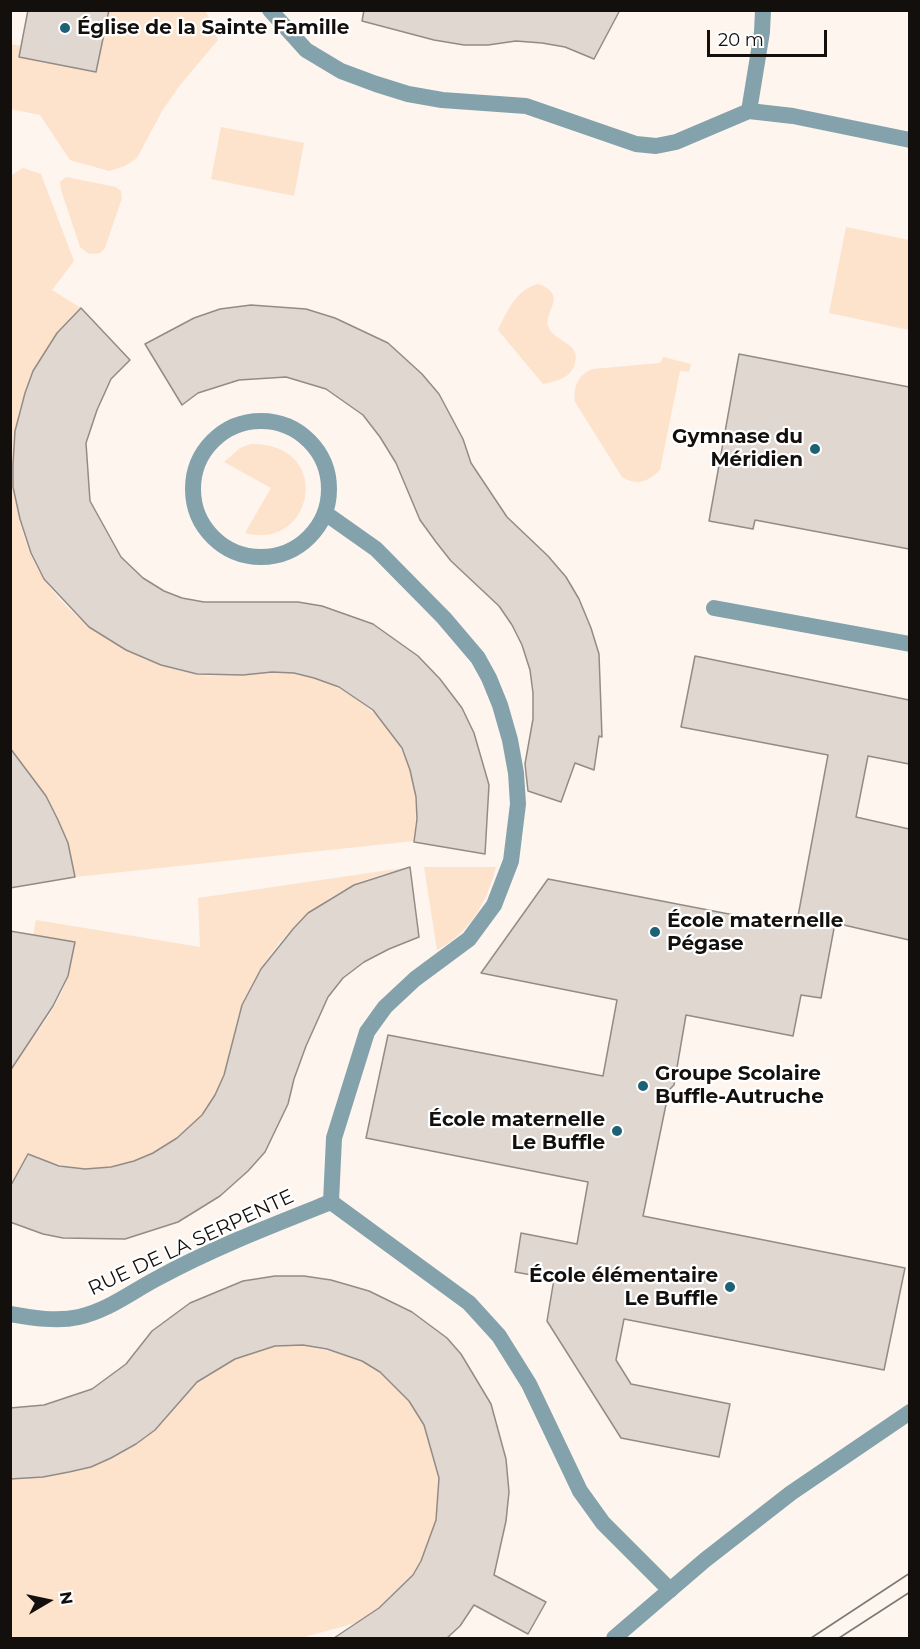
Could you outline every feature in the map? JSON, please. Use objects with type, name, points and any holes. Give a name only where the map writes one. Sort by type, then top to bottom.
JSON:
[{"type":"street","points":[[270,10],[306,50],[340,71],[408,94],[526,106],[636,144],[656,146],[676,142],[749,111],[793,116],[909,140]]},
{"type":"street","points":[[749,111],[762,32],[763,10]]},
{"type":"street","points":[[264,420],[284,424],[303,435],[318,451],[327,471],[329,492],[325,513],[313,533],[295,548],[273,556],[250,556],[227,548],[210,534],[197,513],[193,491],[196,467],[207,447],[222,432],[242,423],[264,420]]},
{"type":"street","points":[[325,513],[376,549],[444,618],[478,658],[496,696],[510,740],[516,773],[518,804],[511,861],[494,905],[469,939],[415,979],[385,1007],[367,1032],[352,1073],[334,1138],[331,1202],[469,1303],[499,1336],[529,1384],[580,1491],[603,1523],[670,1590]]},
{"type":"street","points":[[714,608],[909,644]]},
{"type":"street","name":"RUE DE LA SERPENTE","points":[[10,1314],[38,1319],[78,1317],[97,1311],[115,1304],[157,1278],[207,1254],[331,1202]]},
{"type":"street","points":[[614,1638],[705,1560],[791,1493],[909,1412]]},
{"type":"shaded area","points":[[109,10],[206,11],[218,40],[180,85],[162,111],[137,158],[125,166],[109,171],[70,160],[40,115],[11,109],[10,44],[21,46],[19,57],[96,72]]},
{"type":"shaded area","points":[[221,127],[304,143],[294,196],[211,179]]},
{"type":"shaded area","points":[[23,168],[41,174],[74,261],[52,290],[81,308],[65,324],[39,361],[29,382],[16,425],[13,448],[15,498],[21,527],[37,567],[58,597],[91,628],[130,652],[151,661],[172,669],[206,676],[269,672],[294,673],[326,683],[356,699],[387,727],[407,761],[415,799],[414,841],[75,877],[68,843],[46,797],[11,754],[10,176]]},
{"type":"shaded area","points":[[66,177],[116,187],[121,191],[122,198],[105,248],[100,253],[89,254],[80,247],[61,190],[60,182]]},
{"type":"shaded area","points":[[846,227],[909,240],[909,330],[829,313]]},
{"type":"shaded area","points":[[538,284],[547,288],[554,298],[548,326],[555,336],[571,347],[576,358],[569,374],[543,384],[498,330],[518,296]]},
{"type":"shaded area","points":[[663,357],[691,364],[689,372],[680,371],[660,470],[647,480],[637,482],[627,480],[622,477],[575,402],[576,386],[584,374],[593,369],[660,363]]},
{"type":"shaded area","points":[[251,444],[278,448],[295,460],[304,477],[305,495],[299,513],[287,527],[269,535],[245,533],[271,488],[224,462],[240,448]]},
{"type":"shaded area","points":[[410,867],[368,879],[340,892],[301,920],[279,943],[258,973],[242,1005],[226,1067],[214,1096],[187,1130],[150,1155],[107,1168],[70,1167],[29,1154],[11,1187],[11,1060],[37,1032],[59,998],[69,971],[75,942],[33,935],[36,920],[200,947],[198,898]]},
{"type":"shaded area","points":[[424,867],[496,867],[488,892],[476,915],[459,935],[437,950]]},
{"type":"shaded area","points":[[303,1345],[362,1361],[380,1372],[409,1401],[424,1425],[436,1463],[439,1497],[436,1520],[421,1561],[413,1575],[379,1608],[359,1622],[301,1638],[11,1638],[11,1479],[69,1472],[123,1453],[155,1430],[197,1382],[223,1365],[266,1348]]},
{"type":"building","name":"Église de la Sainte Famille","points":[[28,10],[109,10],[96,72],[19,57]]},
{"type":"building","points":[[364,10],[620,10],[594,59],[565,47],[542,43],[516,41],[488,45],[464,45],[434,40],[362,21]]},
{"type":"building","points":[[251,305],[306,309],[335,318],[388,343],[422,374],[439,394],[463,439],[471,463],[507,517],[548,556],[566,577],[579,599],[599,654],[602,737],[599,736],[594,770],[575,763],[561,802],[528,791],[525,764],[533,719],[533,693],[530,670],[522,645],[512,625],[499,606],[451,561],[420,520],[396,463],[363,415],[326,389],[286,377],[239,380],[198,393],[182,405],[145,344],[194,318],[220,309]]},
{"type":"building","points":[[81,308],[130,360],[111,379],[86,443],[90,501],[121,557],[143,578],[164,591],[182,598],[204,602],[298,602],[322,606],[373,624],[418,656],[440,679],[462,708],[474,733],[489,785],[485,854],[414,842],[417,819],[416,797],[402,748],[373,710],[339,687],[294,673],[197,674],[161,665],[126,650],[89,627],[44,579],[31,553],[13,487],[15,431],[33,371],[57,333]]},
{"type":"building","name":"Gymnase du Méridien","points":[[739,354],[909,387],[909,549],[755,520],[753,529],[709,521]]},
{"type":"building","points":[[695,656],[909,700],[909,764],[868,756],[856,817],[909,829],[909,940],[835,923],[821,998],[801,995],[793,1036],[686,1015],[674,1085],[669,1090],[643,1216],[905,1268],[884,1370],[624,1319],[616,1360],[631,1384],[730,1404],[719,1457],[621,1438],[547,1321],[554,1279],[515,1272],[521,1233],[577,1244],[588,1182],[366,1138],[388,1035],[603,1076],[617,1000],[481,973],[548,879],[796,927],[828,755],[681,727]]},
{"type":"building","points":[[10,748],[46,796],[68,843],[75,877],[10,888]]},
{"type":"building","points":[[410,867],[419,937],[364,962],[343,978],[328,997],[306,1046],[288,1104],[265,1152],[220,1196],[178,1222],[125,1239],[63,1238],[43,1234],[10,1222],[10,1187],[28,1154],[59,1166],[85,1169],[111,1167],[153,1153],[177,1138],[202,1115],[215,1095],[224,1075],[242,1005],[261,969],[293,929],[308,913],[354,885]]},
{"type":"building","points":[[10,931],[75,942],[68,976],[53,1006],[10,1071]]},
{"type":"building","points":[[275,1276],[304,1276],[331,1280],[369,1291],[412,1312],[447,1338],[461,1354],[491,1404],[506,1459],[509,1492],[506,1521],[494,1575],[546,1602],[528,1634],[474,1605],[460,1626],[447,1638],[334,1638],[379,1608],[413,1575],[421,1561],[436,1520],[439,1478],[424,1425],[409,1401],[380,1372],[362,1361],[327,1349],[303,1345],[275,1346],[235,1359],[197,1382],[155,1430],[111,1458],[91,1467],[69,1472],[43,1477],[10,1479],[10,1408],[44,1405],[92,1389],[126,1364],[152,1331],[190,1303],[243,1281]]},
{"type":"tram line","points":[[811,1638],[910,1573]]},
{"type":"tram line","points":[[839,1638],[910,1592]]},
{"type":"place","name":"Église de la Sainte Famille","points":[[65,28]]},
{"type":"place","name":"Gymnase du Méridien","points":[[815,449]]},
{"type":"place","name":"École maternelle Pégase","points":[[655,932]]},
{"type":"place","name":"Groupe Scolaire Buffle-Autruche","points":[[643,1086]]},
{"type":"place","name":"École maternelle Le Buffle","points":[[617,1131]]},
{"type":"place","name":"École élémentaire Le Buffle","points":[[730,1287]]}]
